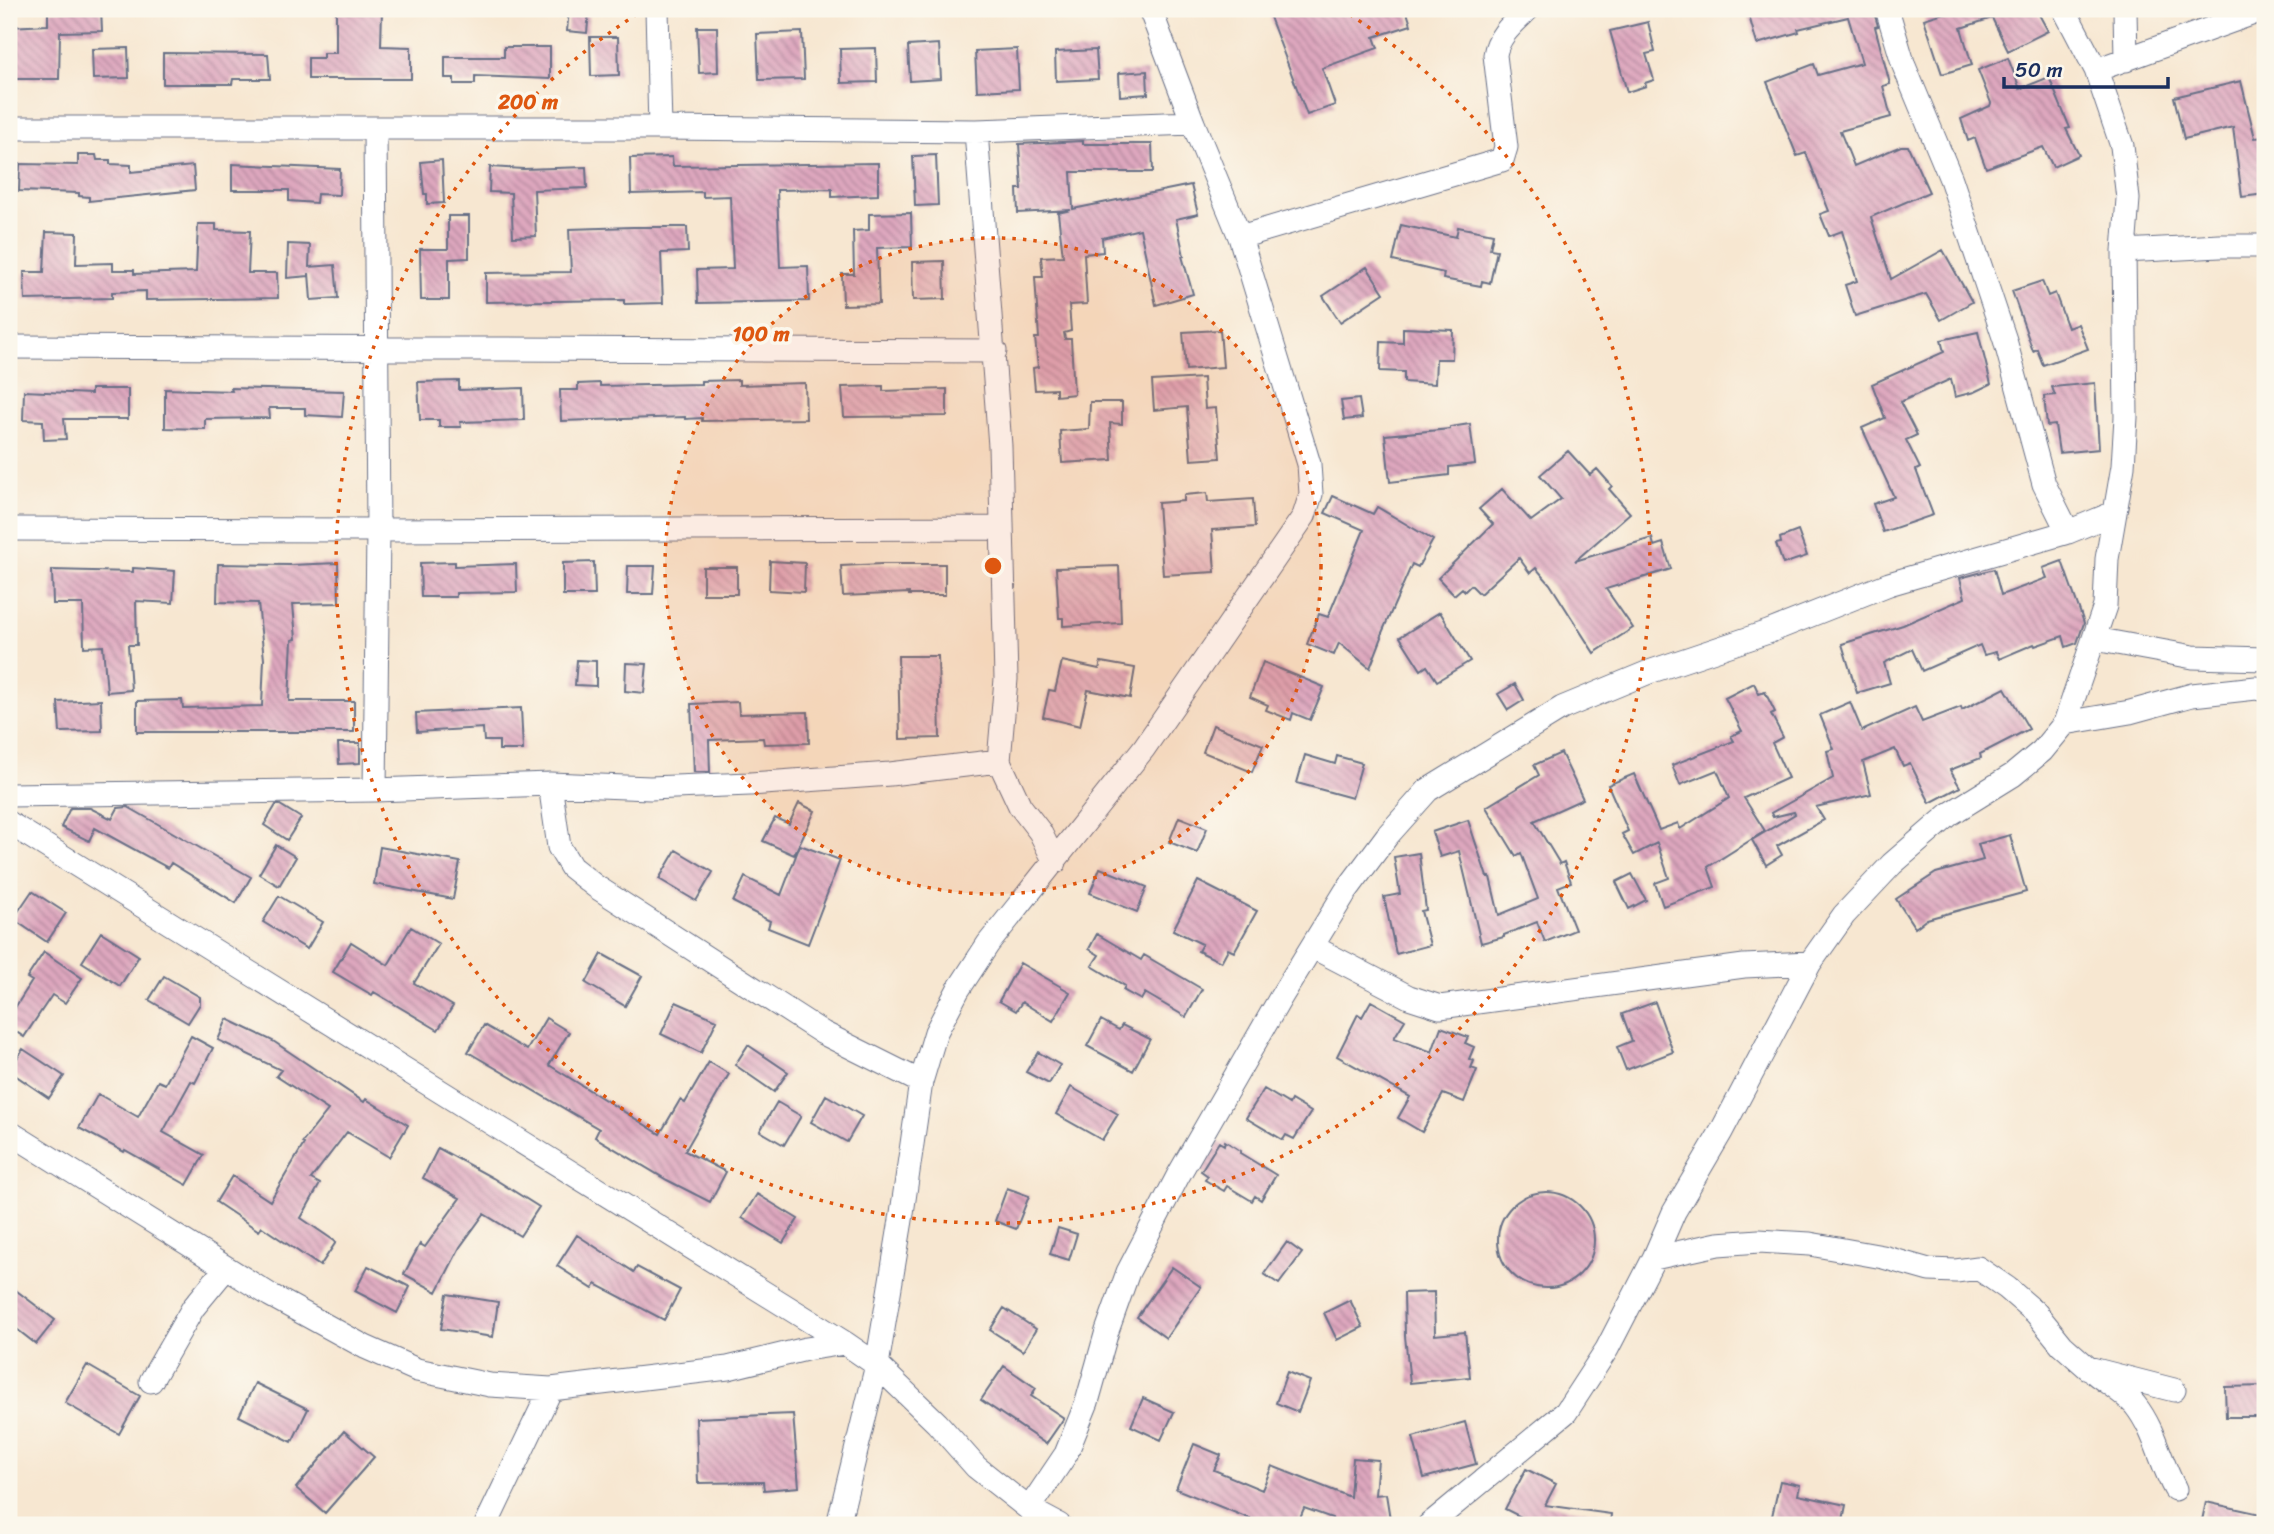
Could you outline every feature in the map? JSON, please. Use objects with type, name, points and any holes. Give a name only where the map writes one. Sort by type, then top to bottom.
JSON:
[{"type":"street","points":[[657,9],[660,128]]},
{"type":"street","points":[[838,1525],[877,1365],[921,1082],[936,1032],[958,990],[988,944],[1151,737],[1304,516],[1311,494],[1309,464],[1240,237],[1150,9]]},
{"type":"street","points":[[1240,237],[1502,160],[1507,147],[1494,55],[1500,38],[1528,9]]},
{"type":"street","points":[[1887,9],[1904,66],[1951,179],[2005,340],[2045,484],[2068,532]]},
{"type":"street","points":[[1429,1525],[1566,1412],[1607,1349],[1654,1258],[1674,1212],[1721,1132],[1810,963],[1844,915],[1892,864],[1950,814],[2013,775],[2042,751],[2065,723],[2105,606],[2107,559],[2123,466],[2126,417],[2124,251],[2128,199],[2122,146],[2096,69],[2064,9]]},
{"type":"street","points":[[2125,9],[2126,60]]},
{"type":"street","points":[[2096,69],[2265,9]]},
{"type":"street","points":[[9,128],[976,131],[1193,123]]},
{"type":"street","points":[[375,128],[378,530],[375,790]]},
{"type":"street","points":[[976,131],[995,351],[1002,528],[1006,679],[999,761],[1020,806],[1040,832],[1055,862]]},
{"type":"street","points":[[2124,251],[2265,246]]},
{"type":"street","points":[[9,346],[995,351]]},
{"type":"street","points":[[1029,1509],[1066,1454],[1087,1402],[1107,1331],[1128,1272],[1178,1176],[1281,997],[1346,891],[1387,836],[1428,790],[1562,708],[1649,672],[1768,632],[1889,584],[2068,532],[2114,513]]},
{"type":"street","points":[[9,529],[1002,528]]},
{"type":"street","points":[[2095,639],[2193,657],[2265,659]]},
{"type":"street","points":[[2065,723],[2130,712],[2192,695],[2256,688],[2265,690]]},
{"type":"street","points":[[9,795],[375,790],[550,783],[650,788],[890,774],[999,761]]},
{"type":"street","points":[[550,783],[559,847],[571,867],[595,886],[823,1033],[921,1082]]},
{"type":"street","points":[[9,823],[845,1343],[877,1365],[937,1423],[976,1467],[1029,1509],[1059,1525]]},
{"type":"street","points":[[1313,947],[1409,997],[1440,1007],[1744,965],[1810,963]]},
{"type":"street","points":[[9,1132],[270,1295],[365,1347],[417,1370],[490,1385],[551,1389],[728,1368],[806,1349],[845,1343]]},
{"type":"street","points":[[1654,1258],[1718,1244],[1759,1241],[1810,1244],[1883,1257],[1929,1270],[1956,1271],[1978,1268],[2036,1313],[2062,1345],[2134,1404],[2157,1444],[2164,1469],[2175,1489]]},
{"type":"street","points":[[151,1381],[193,1308],[226,1268]]},
{"type":"street","points":[[2088,1368],[2174,1390]]},
{"type":"street","points":[[486,1525],[551,1389]]},
{"type":"building","points":[[101,9],[102,31],[60,32],[59,79],[9,79],[9,27],[48,25],[48,11]]},
{"type":"building","points":[[382,9],[381,46],[411,47],[411,79],[308,79],[308,58],[323,58],[323,53],[336,53],[336,10]]},
{"type":"building","points":[[1267,9],[1406,9],[1411,25],[1374,37],[1378,48],[1322,68],[1335,105],[1307,115]]},
{"type":"building","points":[[1747,9],[1873,9],[1890,84],[1883,86],[1891,117],[1840,131],[1854,166],[1901,146],[1908,146],[1929,192],[1871,217],[1891,279],[1943,250],[1972,302],[1941,320],[1926,294],[1855,316],[1845,285],[1857,281],[1842,231],[1829,236],[1820,214],[1829,211],[1806,153],[1797,156],[1767,82],[1814,64],[1818,75],[1862,63],[1848,17],[1798,29],[1799,32],[1757,44]]},
{"type":"building","points":[[1956,9],[2036,9],[2048,31],[2008,51],[1992,18],[1961,28],[1972,65],[1942,74],[1924,19]]},
{"type":"building","points":[[569,10],[589,12],[587,33],[567,31]]},
{"type":"building","points":[[1648,22],[1655,52],[1646,54],[1654,80],[1645,83],[1646,86],[1627,92],[1610,31]]},
{"type":"building","points":[[697,27],[717,27],[718,72],[699,73]]},
{"type":"building","points":[[802,32],[804,79],[759,80],[757,34]]},
{"type":"building","points":[[590,37],[618,37],[619,75],[591,76]]},
{"type":"building","points":[[939,44],[941,79],[910,81],[908,46]]},
{"type":"building","points":[[504,47],[550,47],[550,79],[475,76],[475,84],[454,84],[454,78],[445,78],[445,57],[504,57]]},
{"type":"building","points":[[128,48],[129,78],[93,79],[92,49]]},
{"type":"building","points":[[876,48],[877,82],[841,83],[840,49]]},
{"type":"building","points":[[1017,49],[1019,89],[977,91],[975,51]]},
{"type":"building","points":[[1096,50],[1098,79],[1056,81],[1055,52]]},
{"type":"building","points":[[163,53],[268,54],[270,79],[233,79],[232,84],[163,84]]},
{"type":"building","points":[[2008,58],[2020,89],[2049,77],[2070,128],[2066,129],[2079,155],[2053,167],[2043,147],[1986,168],[1975,138],[1968,141],[1961,119],[1990,106],[1978,70]]},
{"type":"building","points":[[1147,71],[1148,94],[1120,96],[1119,73]]},
{"type":"building","points":[[2241,81],[2255,138],[2265,137],[2265,194],[2242,197],[2233,127],[2184,139],[2174,97]]},
{"type":"building","points":[[1083,141],[1083,144],[1152,144],[1153,172],[1071,172],[1073,209],[1191,185],[1198,214],[1176,219],[1182,256],[1193,294],[1156,305],[1140,229],[1102,238],[1103,252],[1084,254],[1087,304],[1069,305],[1071,331],[1064,333],[1065,339],[1071,339],[1074,394],[1056,396],[1056,389],[1035,390],[1033,368],[1038,367],[1035,338],[1039,338],[1035,277],[1043,277],[1041,257],[1063,256],[1058,213],[1071,210],[1018,213],[1017,189],[1022,189],[1019,144]]},
{"type":"building","points":[[78,155],[96,155],[97,160],[110,160],[110,164],[131,165],[131,172],[193,166],[195,190],[89,201],[89,197],[79,196],[79,193],[19,191],[20,164],[78,165]]},
{"type":"building","points":[[936,155],[938,205],[915,206],[913,156]]},
{"type":"building","points":[[672,157],[673,166],[878,163],[878,195],[832,197],[832,189],[777,190],[780,267],[808,266],[809,301],[698,303],[697,270],[733,269],[730,196],[703,197],[703,192],[631,194],[630,158]]},
{"type":"building","points":[[442,160],[444,203],[427,204],[421,162]]},
{"type":"building","points":[[232,164],[340,169],[339,195],[317,194],[316,203],[289,201],[289,190],[232,190]]},
{"type":"building","points":[[490,167],[586,167],[587,188],[534,190],[536,236],[513,237],[511,193],[489,192]]},
{"type":"building","points":[[911,213],[912,247],[877,248],[879,304],[843,305],[842,274],[854,274],[853,231],[869,230],[869,214]]},
{"type":"building","points":[[448,216],[469,216],[469,258],[449,259],[449,300],[421,300],[420,249],[448,249]]},
{"type":"building","points":[[198,224],[216,224],[216,230],[250,231],[248,273],[277,273],[278,298],[146,300],[146,291],[112,292],[112,298],[25,300],[24,272],[44,272],[46,232],[77,233],[76,264],[113,263],[113,270],[134,270],[134,274],[196,272]]},
{"type":"building","points":[[1401,225],[1456,237],[1458,227],[1493,234],[1490,249],[1497,250],[1490,283],[1482,281],[1481,286],[1443,279],[1444,273],[1393,261]]},
{"type":"building","points":[[687,227],[688,252],[661,253],[663,303],[624,304],[624,300],[486,302],[486,273],[571,272],[569,229]]},
{"type":"building","points":[[288,244],[310,245],[309,267],[335,265],[338,298],[311,300],[309,273],[309,276],[287,278]]},
{"type":"building","points":[[944,261],[945,299],[913,300],[912,262]]},
{"type":"building","points":[[1367,267],[1384,293],[1340,322],[1323,296]]},
{"type":"building","points":[[2042,281],[2048,296],[2055,293],[2068,328],[2078,324],[2088,349],[2043,365],[2037,349],[2033,351],[2012,291]]},
{"type":"building","points":[[1403,328],[1453,330],[1452,359],[1436,359],[1435,384],[1404,382],[1404,372],[1380,371],[1381,342],[1403,343]]},
{"type":"building","points":[[1220,330],[1223,367],[1186,370],[1183,332]]},
{"type":"building","points":[[1978,332],[1991,384],[1955,397],[1951,379],[1900,402],[1917,435],[1906,440],[1920,468],[1916,470],[1933,515],[1883,532],[1873,504],[1894,497],[1862,428],[1885,418],[1872,384],[1944,352],[1941,340]]},
{"type":"building","points":[[1203,378],[1205,409],[1216,408],[1220,458],[1191,460],[1187,407],[1154,410],[1152,381]]},
{"type":"building","points":[[739,380],[739,385],[805,383],[806,419],[702,421],[702,418],[685,417],[561,421],[560,390],[578,390],[578,384],[701,384],[701,381]]},
{"type":"building","points":[[459,381],[459,390],[523,388],[524,420],[460,422],[461,427],[439,427],[439,420],[420,420],[418,382]]},
{"type":"building","points":[[2095,383],[2099,449],[2059,453],[2055,425],[2047,426],[2044,396],[2055,395],[2052,387]]},
{"type":"building","points":[[883,386],[883,391],[947,389],[947,416],[844,417],[842,387]]},
{"type":"building","points":[[231,388],[344,391],[342,417],[305,415],[305,408],[269,408],[270,418],[205,419],[205,429],[165,428],[165,389],[232,391]]},
{"type":"building","points":[[91,389],[128,389],[128,419],[64,419],[66,439],[44,440],[43,421],[23,420],[24,391],[91,394]]},
{"type":"building","points":[[1359,399],[1362,418],[1344,420],[1341,401]]},
{"type":"building","points":[[1090,402],[1122,402],[1122,424],[1110,423],[1112,460],[1062,463],[1060,431],[1089,429]]},
{"type":"building","points":[[1470,424],[1475,464],[1449,467],[1449,475],[1390,482],[1385,435],[1450,429]]},
{"type":"building","points":[[1568,451],[1590,475],[1597,469],[1612,486],[1609,489],[1630,513],[1575,561],[1652,538],[1654,546],[1663,543],[1671,569],[1606,589],[1633,628],[1594,653],[1550,584],[1536,568],[1530,573],[1519,558],[1480,594],[1471,585],[1465,591],[1462,588],[1454,595],[1438,578],[1493,524],[1479,509],[1502,489],[1531,521],[1561,499],[1540,475]]},
{"type":"building","points":[[1207,493],[1208,502],[1253,499],[1255,527],[1212,530],[1215,572],[1163,575],[1158,503],[1184,501],[1184,495]]},
{"type":"building","points":[[1333,496],[1373,514],[1377,507],[1433,540],[1418,567],[1412,564],[1381,635],[1370,668],[1339,643],[1334,655],[1307,644],[1319,614],[1328,617],[1364,530],[1325,513]]},
{"type":"building","points":[[1798,531],[1807,556],[1783,564],[1776,544],[1781,543],[1780,538]]},
{"type":"building","points":[[770,561],[805,563],[804,592],[769,590]]},
{"type":"building","points":[[2062,561],[2084,623],[2077,643],[2066,647],[2063,636],[2035,646],[2034,644],[1999,659],[1996,652],[1984,655],[1980,645],[1922,671],[1912,649],[1884,663],[1890,683],[1857,693],[1842,644],[1903,625],[1965,598],[1960,578],[1994,569],[2001,595],[2047,578],[2043,568]]},
{"type":"building","points":[[455,562],[455,566],[516,564],[517,592],[456,593],[456,597],[421,597],[420,563]]},
{"type":"building","points":[[594,562],[595,595],[563,595],[563,563]]},
{"type":"building","points":[[338,563],[339,603],[293,604],[296,639],[292,640],[289,701],[354,701],[354,732],[137,732],[137,701],[182,700],[183,708],[262,706],[264,659],[258,603],[217,602],[218,564]]},
{"type":"building","points":[[945,564],[945,595],[909,593],[843,596],[841,566]]},
{"type":"building","points":[[628,566],[655,566],[653,594],[627,594]]},
{"type":"building","points":[[1119,566],[1121,623],[1063,626],[1063,618],[1059,618],[1056,568]]},
{"type":"building","points":[[703,567],[737,567],[737,594],[703,594]]},
{"type":"building","points":[[133,568],[175,571],[173,603],[136,601],[137,645],[128,645],[131,690],[107,692],[103,646],[84,647],[83,604],[53,604],[52,570],[133,572]]},
{"type":"building","points":[[1440,612],[1470,661],[1437,681],[1427,666],[1421,670],[1400,637]]},
{"type":"building","points":[[898,656],[938,656],[940,738],[900,739]]},
{"type":"building","points":[[577,660],[596,661],[596,686],[575,685]]},
{"type":"building","points":[[1062,661],[1099,669],[1101,662],[1135,668],[1130,698],[1088,690],[1080,726],[1043,717],[1049,690],[1055,691]]},
{"type":"building","points":[[1263,662],[1324,687],[1310,720],[1293,713],[1291,720],[1266,710],[1268,705],[1250,697]]},
{"type":"building","points":[[626,663],[647,664],[644,693],[625,691]]},
{"type":"building","points":[[1754,683],[1759,694],[1765,692],[1775,712],[1771,714],[1783,737],[1772,743],[1788,778],[1744,798],[1765,831],[1708,867],[1715,887],[1663,906],[1655,883],[1669,878],[1657,843],[1634,855],[1622,834],[1628,831],[1608,785],[1634,774],[1659,830],[1678,823],[1680,829],[1729,798],[1717,770],[1680,785],[1672,765],[1734,741],[1731,736],[1742,731],[1725,698]]},
{"type":"building","points":[[1515,684],[1524,700],[1508,710],[1498,694]]},
{"type":"building","points":[[2005,688],[2029,729],[1980,754],[1981,758],[1950,770],[1960,787],[1930,803],[1910,763],[1903,766],[1895,749],[1863,762],[1871,794],[1816,807],[1824,820],[1777,846],[1782,855],[1766,865],[1752,840],[1795,814],[1794,812],[1773,817],[1771,813],[1833,778],[1827,751],[1834,749],[1820,715],[1850,702],[1862,731],[1915,707],[1922,722],[1961,707],[1962,710]]},
{"type":"building","points":[[101,700],[102,731],[60,732],[58,702]]},
{"type":"building","points":[[738,702],[739,714],[808,712],[809,743],[764,744],[763,738],[709,740],[710,772],[694,772],[691,704]]},
{"type":"building","points":[[521,708],[523,750],[499,750],[499,741],[484,741],[483,728],[417,732],[416,713]]},
{"type":"building","points":[[1213,725],[1263,745],[1252,772],[1203,752]]},
{"type":"building","points":[[338,743],[360,743],[360,763],[339,764]]},
{"type":"building","points":[[1561,753],[1583,799],[1534,821],[1560,864],[1564,862],[1571,882],[1558,887],[1575,930],[1545,942],[1537,922],[1504,937],[1481,943],[1459,851],[1440,857],[1432,832],[1468,820],[1487,877],[1490,877],[1499,915],[1538,899],[1521,853],[1516,856],[1486,807],[1539,775],[1534,765]]},
{"type":"building","points":[[1305,755],[1335,764],[1337,756],[1362,763],[1352,798],[1297,783]]},
{"type":"building","points":[[799,803],[815,811],[794,855],[763,841],[775,818],[789,824]]},
{"type":"building","points":[[276,805],[301,818],[287,840],[264,825]]},
{"type":"building","points":[[128,807],[251,877],[236,903],[171,863],[168,868],[95,828],[89,841],[61,827],[70,808],[90,808],[112,819],[118,808]]},
{"type":"building","points":[[1179,817],[1207,828],[1197,853],[1169,842]]},
{"type":"building","points":[[2010,835],[2026,892],[1927,919],[1915,928],[1896,899],[1936,873],[1983,860],[1978,844]]},
{"type":"building","points":[[276,845],[296,857],[279,886],[259,874]]},
{"type":"building","points":[[800,845],[840,860],[808,944],[768,928],[770,921],[733,902],[745,877],[781,895]]},
{"type":"building","points":[[380,847],[460,862],[453,899],[374,884]]},
{"type":"building","points":[[676,850],[713,872],[696,901],[659,879]]},
{"type":"building","points":[[1419,853],[1426,910],[1421,911],[1430,945],[1396,954],[1384,897],[1400,894],[1394,857]]},
{"type":"building","points":[[1100,868],[1147,887],[1137,912],[1090,893]]},
{"type":"building","points":[[1632,874],[1646,900],[1629,909],[1616,882]]},
{"type":"building","points":[[1198,881],[1257,911],[1234,952],[1228,949],[1221,962],[1198,951],[1202,944],[1173,930]]},
{"type":"building","points":[[32,891],[66,913],[47,942],[13,919]]},
{"type":"building","points":[[279,896],[323,922],[307,949],[263,922]]},
{"type":"building","points":[[411,927],[439,944],[414,983],[453,1006],[438,1030],[374,992],[372,995],[333,972],[351,942],[388,965]]},
{"type":"building","points":[[101,932],[139,956],[120,986],[82,962]]},
{"type":"building","points":[[1097,934],[1141,960],[1144,955],[1202,989],[1186,1017],[1145,993],[1141,1000],[1123,990],[1125,986],[1092,966],[1099,955],[1089,949]]},
{"type":"building","points":[[44,952],[82,978],[65,1003],[52,995],[24,1037],[9,1027],[9,1017],[32,981],[27,978]]},
{"type":"building","points":[[602,954],[642,976],[625,1006],[586,983]]},
{"type":"building","points":[[1020,963],[1070,992],[1053,1021],[1022,1002],[1016,1011],[999,1001]]},
{"type":"building","points":[[164,976],[200,997],[200,1004],[188,1023],[149,1000]]},
{"type":"building","points":[[1371,1001],[1405,1020],[1394,1038],[1432,1052],[1441,1027],[1468,1037],[1465,1043],[1474,1047],[1469,1059],[1474,1061],[1471,1068],[1477,1070],[1464,1102],[1443,1094],[1422,1132],[1398,1118],[1410,1097],[1337,1056],[1358,1014],[1362,1017]]},
{"type":"building","points":[[676,1002],[717,1020],[701,1053],[661,1034]]},
{"type":"building","points":[[1655,1002],[1673,1052],[1626,1070],[1617,1047],[1632,1041],[1622,1014]]},
{"type":"building","points":[[546,1018],[569,1032],[549,1065],[660,1134],[680,1100],[685,1103],[709,1062],[729,1074],[685,1151],[726,1172],[710,1202],[595,1137],[599,1129],[468,1052],[484,1025],[527,1050]]},
{"type":"building","points":[[227,1019],[273,1041],[364,1102],[366,1099],[408,1125],[389,1157],[347,1132],[311,1179],[320,1184],[301,1218],[336,1242],[320,1266],[262,1227],[259,1231],[216,1202],[232,1176],[270,1201],[304,1144],[302,1143],[328,1110],[276,1076],[281,1070],[218,1040]]},
{"type":"building","points":[[1101,1020],[1119,1030],[1122,1025],[1150,1039],[1133,1071],[1087,1046]]},
{"type":"building","points":[[191,1036],[213,1048],[195,1083],[191,1081],[163,1132],[204,1155],[187,1185],[79,1128],[98,1094],[138,1117],[158,1081],[165,1084]]},
{"type":"building","points":[[748,1045],[788,1072],[774,1092],[735,1065]]},
{"type":"building","points":[[23,1049],[64,1076],[49,1098],[9,1071]]},
{"type":"building","points":[[1038,1052],[1060,1065],[1049,1084],[1026,1072]]},
{"type":"building","points":[[1071,1087],[1118,1114],[1102,1140],[1056,1114]]},
{"type":"building","points":[[1264,1089],[1289,1104],[1291,1100],[1311,1112],[1294,1139],[1286,1135],[1283,1140],[1246,1118]]},
{"type":"building","points":[[826,1095],[862,1116],[847,1142],[811,1122]]},
{"type":"building","points":[[777,1102],[801,1116],[784,1145],[760,1131]]},
{"type":"building","points":[[1225,1141],[1276,1175],[1261,1200],[1255,1196],[1252,1201],[1227,1186],[1224,1191],[1205,1180],[1208,1176],[1201,1171],[1219,1142],[1224,1145]]},
{"type":"building","points":[[438,1148],[539,1207],[520,1236],[484,1214],[460,1247],[437,1292],[404,1274],[420,1244],[425,1247],[460,1198],[423,1178]]},
{"type":"building","points":[[1007,1188],[1029,1196],[1016,1229],[995,1221]]},
{"type":"building","points":[[1546,1192],[1564,1196],[1580,1206],[1590,1222],[1594,1240],[1590,1258],[1580,1274],[1564,1284],[1546,1288],[1528,1284],[1512,1274],[1502,1258],[1498,1240],[1502,1222],[1512,1206],[1528,1196]]},
{"type":"building","points":[[757,1194],[798,1219],[783,1243],[742,1218]]},
{"type":"building","points":[[1058,1228],[1077,1234],[1069,1260],[1050,1254]]},
{"type":"building","points":[[577,1235],[634,1272],[637,1267],[680,1290],[664,1320],[596,1284],[593,1289],[557,1266]]},
{"type":"building","points":[[1287,1242],[1302,1253],[1279,1284],[1264,1274]]},
{"type":"building","points":[[368,1266],[410,1287],[397,1313],[355,1291]]},
{"type":"building","points":[[1172,1267],[1201,1287],[1166,1338],[1137,1317]]},
{"type":"building","points":[[9,1285],[55,1320],[36,1344],[9,1323]]},
{"type":"building","points":[[1434,1292],[1435,1335],[1465,1332],[1470,1377],[1410,1383],[1404,1293]]},
{"type":"building","points":[[447,1294],[498,1302],[493,1337],[441,1329]]},
{"type":"building","points":[[1350,1300],[1363,1327],[1337,1340],[1324,1313]]},
{"type":"building","points":[[1004,1308],[1036,1329],[1023,1351],[990,1330]]},
{"type":"building","points":[[87,1365],[140,1396],[119,1434],[65,1403]]},
{"type":"building","points":[[1004,1366],[1036,1388],[1031,1396],[1064,1418],[1046,1444],[981,1400]]},
{"type":"building","points":[[1287,1372],[1310,1381],[1298,1412],[1276,1403]]},
{"type":"building","points":[[255,1383],[308,1409],[292,1442],[239,1416]]},
{"type":"building","points":[[2265,1386],[2265,1417],[2226,1417],[2225,1387]]},
{"type":"building","points":[[1143,1398],[1174,1412],[1161,1440],[1131,1426]]},
{"type":"building","points":[[793,1414],[799,1487],[764,1490],[763,1482],[698,1483],[696,1418]]},
{"type":"building","points":[[1465,1422],[1476,1464],[1424,1478],[1413,1437]]},
{"type":"building","points":[[344,1431],[374,1457],[325,1513],[296,1488]]},
{"type":"building","points":[[1194,1444],[1221,1455],[1214,1470],[1262,1490],[1272,1466],[1350,1497],[1353,1458],[1378,1460],[1375,1495],[1386,1494],[1391,1525],[1333,1525],[1332,1518],[1304,1508],[1297,1525],[1249,1525],[1251,1519],[1176,1489]]},
{"type":"building","points":[[1526,1469],[1556,1484],[1545,1505],[1611,1514],[1610,1525],[1537,1525],[1505,1509]]},
{"type":"building","points":[[1780,1481],[1800,1485],[1798,1495],[1846,1505],[1842,1525],[1770,1525]]},
{"type":"building","points":[[2206,1502],[2265,1515],[2265,1525],[2201,1525]]}]
